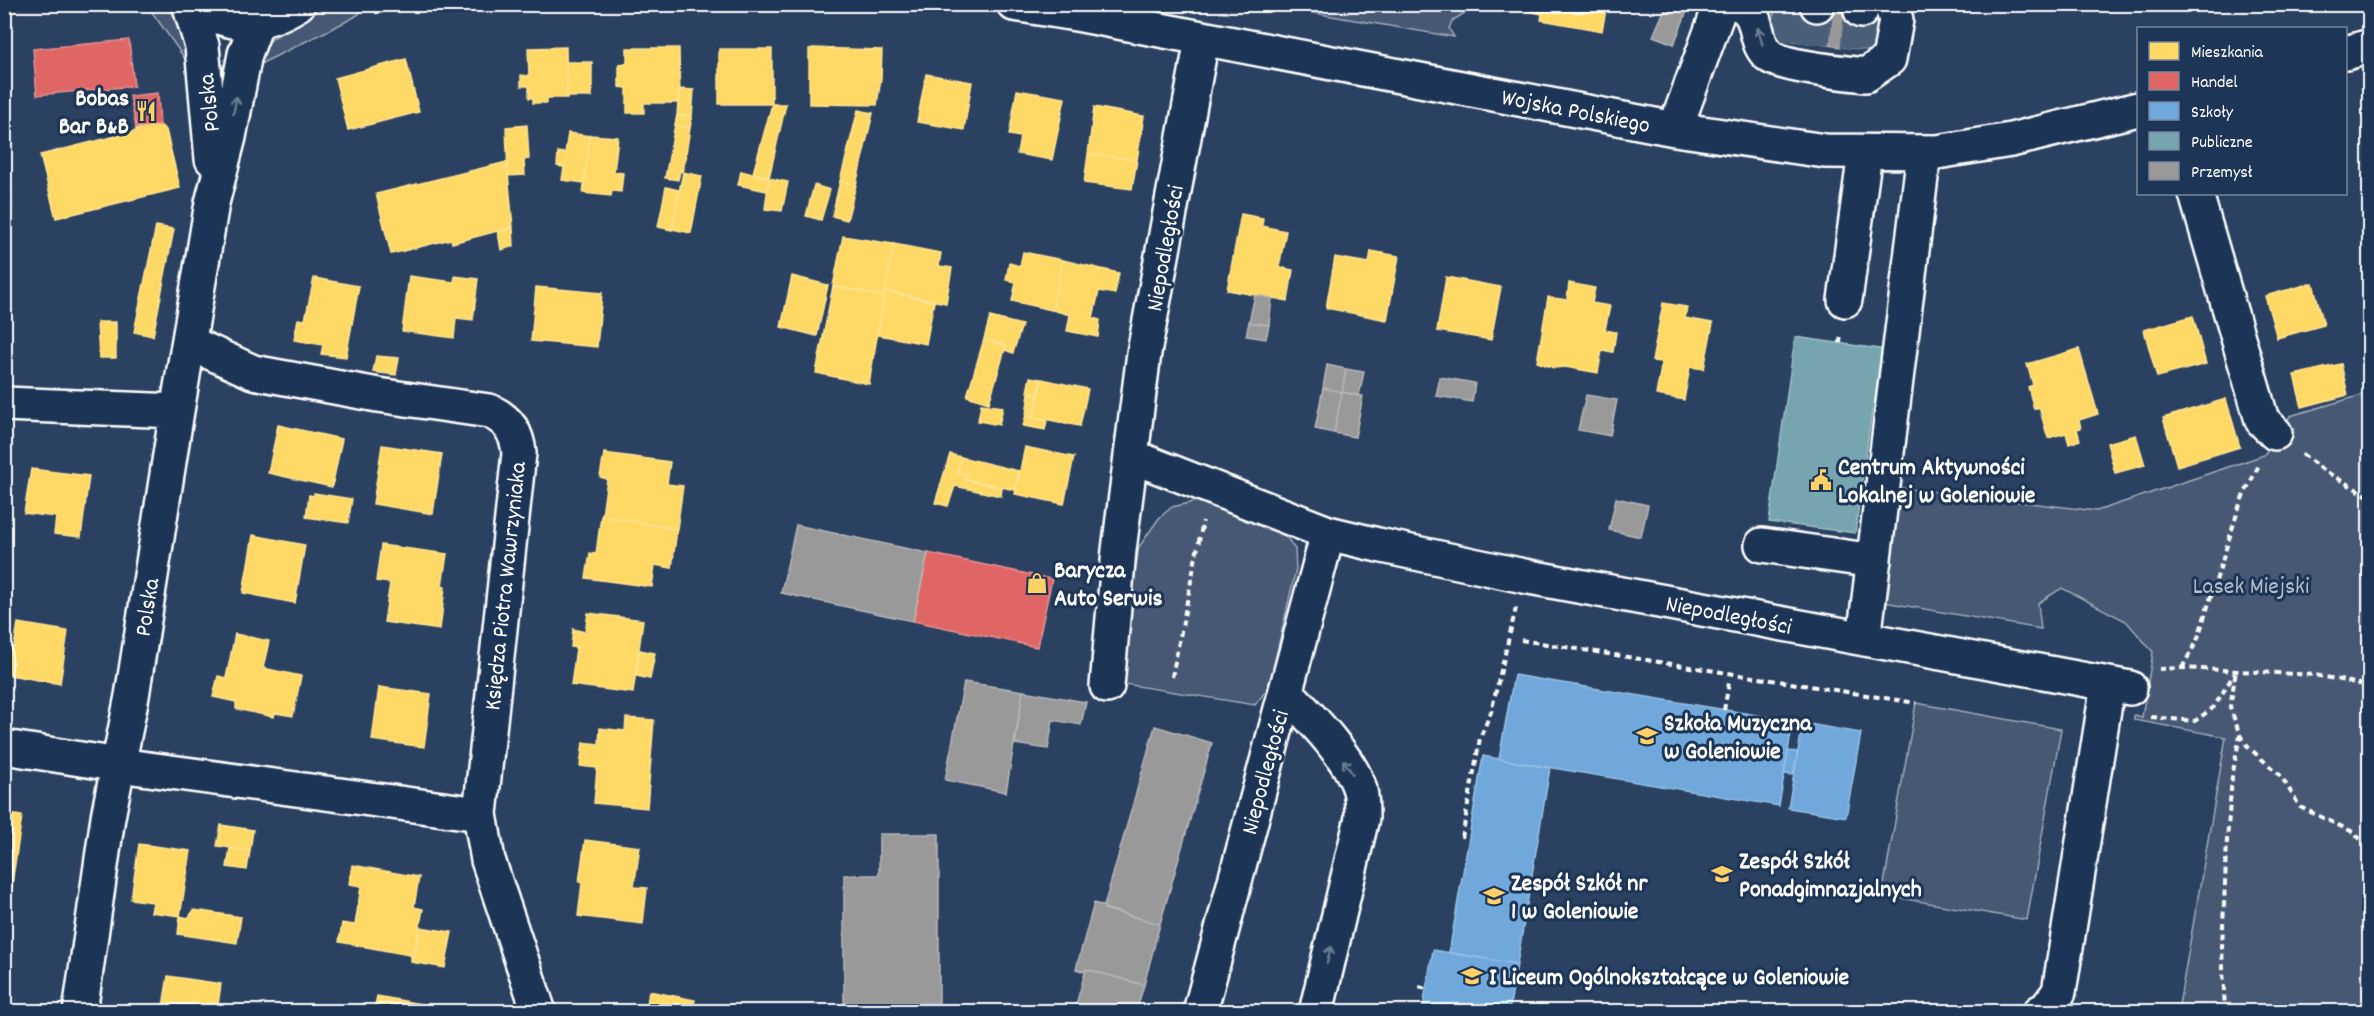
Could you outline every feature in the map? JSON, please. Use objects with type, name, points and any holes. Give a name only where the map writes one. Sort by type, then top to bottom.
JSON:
[{"type":"street","name":"Polska","points":[[189,4],[202,46],[207,86],[212,140],[212,203]]},
{"type":"street","points":[[196,4],[208,13],[232,22],[257,22],[280,16],[298,4]]},
{"type":"street","name":"Wojska Polskiego","points":[[1014,4],[1082,15],[1202,40],[1675,129],[1791,147],[1865,153],[1924,153],[2011,140],[2137,109]]},
{"type":"street","points":[[1675,129],[1721,4]]},
{"type":"street","points":[[1739,4],[1746,7],[1756,21],[1759,41],[1770,57],[1800,53],[1855,61],[1866,75],[1889,59],[1896,20],[1872,7]]},
{"type":"street","name":"Polska","points":[[80,1011],[108,817],[132,696],[212,203],[229,137],[245,54],[257,22]]},
{"type":"street","name":"Niepodległości","points":[[1107,686],[1119,550],[1144,353],[1202,40]]},
{"type":"street","points":[[2347,53],[2370,46]]},
{"type":"street","points":[[1845,300],[1865,153]]},
{"type":"street","points":[[1864,639],[1924,153]]},
{"type":"street","points":[[2196,195],[2262,420],[2275,433]]},
{"type":"street","name":"Księdza Piotra Wawrzyniaka","points":[[190,343],[253,372],[378,395],[489,411],[501,416],[508,423],[518,443],[519,453],[480,814],[492,870],[539,1011]]},
{"type":"street","points":[[4,404],[177,411]]},
{"type":"street","name":"Niepodległości","points":[[1131,456],[1328,533],[1524,576],[1864,639],[2130,680]]},
{"type":"street","name":"Niepodległości","points":[[1200,1011],[1328,533]]},
{"type":"street","points":[[1762,545],[1874,561]]},
{"type":"street","points":[[2040,1011],[2046,1009],[2059,992],[2130,680]]},
{"type":"street","points":[[1286,692],[1327,737],[1352,772],[1360,790],[1362,818],[1316,1011]]},
{"type":"street","points":[[4,747],[118,765],[480,814]]},
{"type":"path","points":[[377,4],[377,14]]},
{"type":"path","points":[[1840,343],[1841,335]]},
{"type":"path","points":[[2182,668],[2197,641],[2241,501],[2275,433],[2323,470],[2370,496]]},
{"type":"path","points":[[1172,677],[1210,488]]},
{"type":"path","points":[[1462,838],[1480,738],[1491,712],[1524,576]]},
{"type":"path","points":[[1521,640],[1916,703]]},
{"type":"path","points":[[2236,671],[2214,707],[2195,721],[2174,721],[2139,714],[2130,680],[2182,668],[2315,675],[2370,686]]},
{"type":"path","points":[[2236,671],[2230,707],[2240,735],[2248,747],[2281,776],[2300,807],[2353,832],[2370,848]]},
{"type":"path","points":[[1724,710],[1729,683]]},
{"type":"path","points":[[2225,1011],[2222,946],[2227,840],[2232,777],[2240,735]]},
{"type":"path","points":[[1419,987],[1426,989]]},
{"type":"green space","points":[[1477,4],[1452,21],[1449,29],[1454,37],[1267,5]]},
{"type":"green space","points":[[147,5],[176,5],[189,63],[185,59]]},
{"type":"green space","points":[[327,5],[365,5],[359,14],[351,19],[256,66],[266,45],[273,38]]},
{"type":"green space","points":[[6,7],[12,211],[4,211]]},
{"type":"green space","name":"Lasek Miejski","points":[[2369,393],[2369,1011],[2178,1011],[2226,737],[2134,720],[2134,715],[2142,717],[2153,652],[2126,621],[2062,588],[2038,603],[2041,629],[1883,602],[1902,488],[2097,511],[2264,455],[2290,416]]},
{"type":"green space","points":[[1207,499],[1282,531],[1295,549],[1296,569],[1269,687],[1255,705],[1118,683],[1139,547],[1159,518],[1172,507]]},
{"type":"green space","points":[[1916,703],[2061,729],[2027,920],[1882,895]]},
{"type":"building: Mieszkania","points":[[1522,4],[1607,4],[1602,31],[1541,20],[1542,14],[1525,10]]},
{"type":"building: Mieszkania","points":[[566,47],[567,98],[547,98],[547,103],[533,103],[533,98],[529,98],[529,86],[521,86],[521,75],[529,76],[528,48]]},
{"type":"building: Mieszkania","points":[[627,48],[679,48],[680,103],[644,103],[644,113],[627,113],[627,88],[619,87],[619,64],[627,63]]},
{"type":"building: Mieszkania","points":[[719,49],[772,49],[772,104],[719,104]]},
{"type":"building: Mieszkania","points":[[809,49],[882,50],[877,105],[809,104]]},
{"type":"building: Mieszkania","points":[[406,59],[419,112],[348,130],[335,78]]},
{"type":"building: Mieszkania","points":[[566,62],[592,62],[592,97],[567,97]]},
{"type":"building: Mieszkania","points":[[926,74],[972,82],[964,130],[917,122]]},
{"type":"building: Mieszkania","points":[[679,89],[694,90],[692,117],[677,115]]},
{"type":"building: Mieszkania","points":[[1017,90],[1065,98],[1052,160],[1017,154],[1020,137],[1009,135]]},
{"type":"building: Mieszkania","points":[[772,104],[786,104],[769,178],[753,173]]},
{"type":"building: Mieszkania","points":[[1094,107],[1144,116],[1137,160],[1088,154]]},
{"type":"building: Mieszkania","points":[[858,110],[873,113],[856,185],[840,181]]},
{"type":"building: Mieszkania","points":[[677,115],[692,117],[690,128],[675,125]]},
{"type":"building: Mieszkania","points":[[160,125],[166,130],[180,188],[56,218],[40,155],[136,131],[136,128]]},
{"type":"building: Mieszkania","points":[[527,125],[529,159],[524,160],[525,175],[508,176],[506,127]]},
{"type":"building: Mieszkania","points":[[675,125],[690,128],[683,172],[680,171],[678,180],[665,178]]},
{"type":"building: Mieszkania","points":[[568,133],[590,136],[584,183],[562,180],[564,167],[557,166],[558,152],[565,153]]},
{"type":"building: Mieszkania","points":[[590,135],[618,137],[614,172],[623,173],[621,192],[612,191],[611,196],[583,193]]},
{"type":"building: Mieszkania","points":[[1088,154],[1137,160],[1132,189],[1084,183]]},
{"type":"building: Mieszkania","points":[[507,162],[513,227],[452,243],[451,239],[391,254],[376,194]]},
{"type":"building: Mieszkania","points":[[741,171],[769,178],[767,191],[738,185]]},
{"type":"building: Mieszkania","points":[[683,172],[702,176],[691,233],[672,229]]},
{"type":"building: Mieszkania","points":[[769,178],[788,182],[782,211],[765,209]]},
{"type":"building: Mieszkania","points":[[840,181],[856,185],[847,220],[832,216]]},
{"type":"building: Mieszkania","points":[[814,185],[830,190],[821,220],[806,216]]},
{"type":"building: Mieszkania","points":[[666,187],[679,190],[672,230],[658,227]]},
{"type":"building: Mieszkania","points":[[1241,214],[1263,218],[1262,226],[1286,231],[1279,267],[1293,270],[1288,301],[1227,290]]},
{"type":"building: Mieszkania","points":[[156,226],[174,229],[153,336],[134,332]]},
{"type":"building: Mieszkania","points":[[513,228],[514,246],[501,250],[498,232]]},
{"type":"building: Mieszkania","points":[[843,236],[894,244],[884,296],[833,286]]},
{"type":"building: Mieszkania","points":[[894,244],[941,253],[939,266],[952,268],[946,303],[885,291]]},
{"type":"building: Mieszkania","points":[[1371,251],[1399,256],[1387,320],[1326,308],[1335,257],[1369,263]]},
{"type":"building: Mieszkania","points":[[1023,252],[1063,260],[1052,310],[1012,301],[1016,282],[1006,280],[1009,263],[1020,266]]},
{"type":"building: Mieszkania","points":[[1063,260],[1119,273],[1115,294],[1099,291],[1093,318],[1100,320],[1098,337],[1067,331],[1070,315],[1052,310]]},
{"type":"building: Mieszkania","points":[[409,276],[454,282],[455,276],[478,279],[473,320],[456,318],[454,338],[402,331]]},
{"type":"building: Mieszkania","points":[[792,276],[828,285],[817,336],[781,327]]},
{"type":"building: Mieszkania","points":[[1446,277],[1501,287],[1491,340],[1437,331]]},
{"type":"building: Mieszkania","points":[[314,278],[359,286],[346,357],[321,354],[323,345],[294,340],[298,319],[305,320]]},
{"type":"building: Mieszkania","points":[[1569,283],[1595,288],[1592,303],[1610,306],[1605,330],[1616,332],[1613,352],[1602,350],[1598,373],[1565,367],[1554,368],[1537,362],[1548,297],[1567,300]]},
{"type":"building: Mieszkania","points":[[2313,283],[2324,325],[2277,338],[2265,296]]},
{"type":"building: Mieszkania","points":[[833,286],[884,296],[869,384],[816,373]]},
{"type":"building: Mieszkania","points":[[536,287],[602,293],[597,347],[531,341]]},
{"type":"building: Mieszkania","points":[[885,291],[934,302],[926,344],[878,335]]},
{"type":"building: Mieszkania","points":[[1663,303],[1687,307],[1685,318],[1713,323],[1704,369],[1690,367],[1684,400],[1656,395],[1662,362],[1652,361]]},
{"type":"building: Mieszkania","points":[[2193,316],[2206,364],[2157,377],[2144,330]]},
{"type":"building: Mieszkania","points":[[990,317],[1022,325],[1013,353],[1005,350],[1006,346],[984,339]]},
{"type":"building: Mieszkania","points":[[97,322],[116,322],[116,358],[99,358]]},
{"type":"building: Mieszkania","points":[[984,339],[1006,346],[989,403],[967,396]]},
{"type":"building: Mieszkania","points":[[2079,349],[2098,414],[2079,420],[2081,428],[2077,429],[2080,440],[2069,444],[2066,433],[2048,438],[2039,407],[2034,409],[2028,387],[2033,385],[2027,364]]},
{"type":"building: Mieszkania","points":[[376,356],[399,358],[396,375],[373,372]]},
{"type":"building: Mieszkania","points":[[2341,364],[2348,395],[2302,407],[2294,375]]},
{"type":"building: Mieszkania","points":[[1030,377],[1041,379],[1038,394],[1027,392]]},
{"type":"building: Mieszkania","points":[[1042,379],[1088,389],[1080,426],[1034,417]]},
{"type":"building: Mieszkania","points":[[1029,393],[1038,394],[1034,417],[1026,415]]},
{"type":"building: Mieszkania","points":[[2226,399],[2240,447],[2177,466],[2163,418]]},
{"type":"building: Mieszkania","points":[[981,404],[1003,407],[999,425],[978,421]]},
{"type":"building: Mieszkania","points":[[1026,415],[1047,421],[1045,430],[1023,426]]},
{"type":"building: Mieszkania","points":[[278,425],[342,439],[332,487],[268,473]]},
{"type":"building: Mieszkania","points":[[2136,435],[2145,465],[2115,473],[2107,443]]},
{"type":"building: Mieszkania","points":[[382,445],[442,454],[433,514],[373,504]]},
{"type":"building: Mieszkania","points":[[1025,447],[1074,457],[1064,504],[1015,494]]},
{"type":"building: Mieszkania","points":[[604,453],[670,462],[667,484],[683,486],[677,529],[602,516],[607,479],[600,477]]},
{"type":"building: Mieszkania","points":[[950,454],[961,457],[957,472],[966,475],[965,480],[1002,488],[1001,496],[955,486],[948,506],[935,503]]},
{"type":"building: Mieszkania","points":[[961,457],[1019,471],[1015,490],[966,479],[967,475],[957,472]]},
{"type":"building: Mieszkania","points":[[31,469],[89,476],[81,537],[54,534],[56,517],[24,513]]},
{"type":"building: Mieszkania","points":[[314,493],[352,499],[348,523],[306,517],[309,495],[314,496]]},
{"type":"building: Mieszkania","points":[[601,516],[677,529],[672,568],[655,565],[652,587],[586,578],[590,553],[596,554]]},
{"type":"building: Mieszkania","points":[[253,535],[305,545],[295,603],[243,593]]},
{"type":"building: Mieszkania","points":[[381,545],[447,554],[442,586],[445,587],[440,630],[384,622],[390,583],[376,581]]},
{"type":"building: Mieszkania","points":[[588,613],[643,620],[633,693],[571,685],[576,648],[571,647],[573,629],[585,632]]},
{"type":"building: Mieszkania","points":[[18,623],[68,631],[60,684],[9,675],[10,668],[6,667],[10,646],[14,647]]},
{"type":"building: Mieszkania","points":[[235,634],[269,641],[263,668],[301,676],[293,716],[275,713],[274,717],[236,709],[236,702],[213,697],[218,676],[226,678]]},
{"type":"building: Mieszkania","points":[[640,650],[655,653],[650,679],[636,676]]},
{"type":"building: Mieszkania","points":[[379,687],[431,694],[424,747],[372,740]]},
{"type":"building: Mieszkania","points":[[626,718],[654,720],[647,808],[594,803],[597,768],[580,766],[583,742],[599,744],[600,728],[625,731]]},
{"type":"building: Mieszkania","points":[[4,813],[22,816],[10,898],[4,897]]},
{"type":"building: Mieszkania","points":[[221,825],[253,830],[250,851],[217,846]]},
{"type":"building: Mieszkania","points":[[585,840],[640,847],[634,887],[647,888],[643,924],[578,916],[582,883],[579,882]]},
{"type":"building: Mieszkania","points":[[139,844],[191,851],[180,916],[151,912],[153,902],[131,899]]},
{"type":"building: Mieszkania","points":[[230,848],[250,851],[247,870],[227,867]]},
{"type":"building: Mieszkania","points":[[352,865],[419,877],[414,907],[423,909],[414,956],[339,942],[342,923],[355,925],[361,886],[349,884]]},
{"type":"building: Mieszkania","points":[[194,910],[241,917],[237,943],[178,934],[180,916],[188,918]]},
{"type":"building: Mieszkania","points":[[420,927],[452,932],[445,968],[411,962],[411,956],[415,957]]},
{"type":"building: Mieszkania","points":[[168,976],[221,984],[217,1012],[162,1012]]},
{"type":"building: Mieszkania","points":[[649,991],[695,1000],[692,1012],[646,1012]]},
{"type":"building: Mieszkania","points":[[377,996],[438,1007],[437,1012],[365,1012],[366,1009],[374,1010]]},
{"type":"building: Handel","points":[[1934,4],[1965,4],[1936,10]]},
{"type":"building: Handel","points":[[129,40],[134,86],[37,95],[33,49]]},
{"type":"building: Handel","name":"Bobas Bar B&B","points":[[158,93],[160,125],[136,128],[130,96]]},
{"type":"building: Handel","points":[[928,553],[1052,579],[1037,647],[913,621]]},
{"type":"building: Szkoły","name":"Szkoła Muzyczna w Goleniowie","points":[[1514,675],[1793,721],[1779,806],[1499,759]]},
{"type":"building: Szkoły","points":[[1803,723],[1861,733],[1846,817],[1788,808]]},
{"type":"building: Szkoły","points":[[1788,751],[1798,752],[1793,775],[1784,774]]},
{"type":"building: Szkoły","name":"Zespół Szkół nr 1 w Goleniowie","points":[[1483,756],[1550,768],[1517,964],[1449,953]]},
{"type":"building: Szkoły","name":"I Liceum Ogólnokształcące w Goleniowie","points":[[1433,950],[1517,964],[1509,1012],[1422,1012]]},
{"type":"building: Publiczne","points":[[1795,337],[1886,350],[1877,412],[1872,411],[1855,533],[1769,522]]},
{"type":"building: Przemysł","points":[[1667,4],[1690,4],[1674,44],[1653,36]]},
{"type":"building: Przemysł","points":[[1775,4],[1809,4],[1879,13],[1874,51],[1771,38]]},
{"type":"building: Przemysł","points":[[1255,295],[1272,298],[1269,325],[1249,322]]},
{"type":"building: Przemysł","points":[[1249,322],[1269,325],[1266,339],[1246,336]]},
{"type":"building: Przemysł","points":[[1327,365],[1346,369],[1342,392],[1323,388]]},
{"type":"building: Przemysł","points":[[1346,369],[1364,372],[1359,396],[1342,392]]},
{"type":"building: Przemysł","points":[[1440,377],[1475,383],[1472,402],[1436,396]]},
{"type":"building: Przemysł","points":[[1323,388],[1342,392],[1334,433],[1315,429]]},
{"type":"building: Przemysł","points":[[1342,392],[1363,396],[1355,437],[1334,433]]},
{"type":"building: Przemysł","points":[[1586,395],[1617,400],[1610,436],[1578,430]]},
{"type":"building: Przemysł","points":[[1616,498],[1648,505],[1641,537],[1609,530]]},
{"type":"building: Przemysł","points":[[796,525],[928,553],[913,621],[781,593]]},
{"type":"building: Przemysł","points":[[964,682],[1023,691],[1006,792],[945,780]]},
{"type":"building: Przemysł","points":[[1023,691],[1086,702],[1081,725],[1053,720],[1048,749],[1015,744]]},
{"type":"building: Przemysł","points":[[1155,726],[1212,743],[1160,924],[1104,908]]},
{"type":"building: Przemysł","points":[[879,834],[939,834],[939,1012],[844,1012],[844,875],[879,875]]},
{"type":"building: Przemysł","points":[[1094,903],[1104,906],[1104,909],[1160,924],[1144,985],[1086,969],[1085,972],[1076,969]]},
{"type":"building: Przemysł","points":[[1086,969],[1144,985],[1136,1012],[1074,1012]]},
{"type":"tunnel","points":[[1789,41],[1792,4]]},
{"type":"tunnel","points":[[1813,44],[1817,5]]},
{"type":"tunnel","points":[[1857,49],[1861,11]]},
{"type":"place","name":"Bobas Bar B&B","points":[[146,111]]},
{"type":"place","name":"Centrum Aktywności Lokalnej w Goleniowie","points":[[1821,480]]},
{"type":"place","name":"Barycza Auto Serwis","points":[[1037,583]]},
{"type":"place","name":"Szkoła Muzyczna w Goleniowie","points":[[1647,736]]},
{"type":"place","name":"Zespół Szkół Ponadgimnazjalnych","points":[[1722,874]]},
{"type":"place","name":"Zespół Szkół nr 1 w Goleniowie","points":[[1494,896]]},
{"type":"place","name":"I Liceum Ogólnokształcące w Goleniowie","points":[[1472,976]]}]
